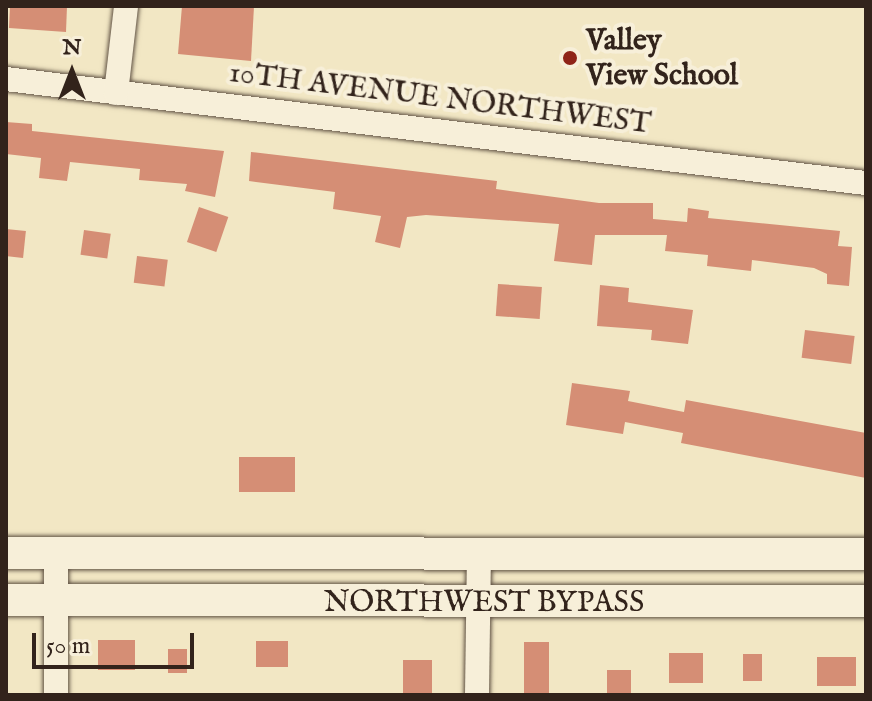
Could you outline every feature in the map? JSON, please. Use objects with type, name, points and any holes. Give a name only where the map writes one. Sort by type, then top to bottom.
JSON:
[{"type":"main road","name":"NORTHWEST BYPASS","points":[[6,553],[866,554]]},
{"type":"main road","name":"NORTHWEST BYPASS","points":[[6,600],[478,604],[866,601]]},
{"type":"street","points":[[116,93],[126,6]]},
{"type":"street","name":"10TH AVENUE NORTHWEST","points":[[6,79],[866,183]]},
{"type":"street","points":[[56,553],[56,695]]},
{"type":"street","points":[[477,695],[479,553]]},
{"type":"building","points":[[10,6],[67,6],[66,32],[9,28]]},
{"type":"building","points":[[182,6],[254,6],[251,61],[178,54]]},
{"type":"building","points":[[6,122],[32,124],[32,131],[224,151],[215,197],[185,191],[187,184],[139,180],[140,169],[70,162],[67,181],[39,178],[41,158],[6,154]]},
{"type":"building","points":[[251,152],[497,181],[496,189],[599,203],[653,203],[653,219],[687,222],[688,208],[709,211],[708,218],[840,231],[838,246],[852,247],[849,286],[827,284],[827,274],[814,268],[752,260],[751,271],[707,266],[708,255],[665,251],[667,235],[595,235],[592,265],[554,261],[559,224],[426,215],[407,217],[400,248],[375,242],[381,216],[333,209],[335,192],[249,181]]},
{"type":"building","points":[[199,207],[228,217],[216,252],[187,242]]},
{"type":"building","points":[[6,229],[26,231],[23,258],[6,256]]},
{"type":"building","points":[[84,230],[111,234],[107,259],[81,255]]},
{"type":"building","points":[[137,256],[168,260],[164,287],[134,283]]},
{"type":"building","points":[[498,284],[542,287],[540,319],[496,316]]},
{"type":"building","points":[[600,285],[629,288],[628,302],[693,310],[688,344],[651,340],[652,330],[597,326]]},
{"type":"building","points":[[805,330],[855,336],[851,364],[802,358]]},
{"type":"building","points":[[572,383],[630,391],[628,401],[684,412],[686,400],[866,433],[866,478],[681,443],[683,433],[625,422],[623,434],[566,425]]},
{"type":"building","points":[[239,457],[295,457],[295,492],[239,492]]},
{"type":"building","points":[[98,640],[135,640],[135,670],[98,670]]},
{"type":"building","points":[[256,641],[288,641],[288,667],[256,667]]},
{"type":"building","points":[[524,642],[549,642],[549,695],[524,695]]},
{"type":"building","points":[[168,649],[187,649],[187,673],[168,673]]},
{"type":"building","points":[[669,653],[703,653],[703,683],[669,683]]},
{"type":"building","points":[[743,654],[762,654],[762,681],[743,681]]},
{"type":"building","points":[[817,657],[856,657],[856,686],[817,686]]},
{"type":"building","points":[[403,660],[432,660],[432,695],[403,695]]},
{"type":"building","points":[[607,670],[631,670],[631,695],[607,695]]},
{"type":"place","name":"Valley View School","points":[[570,58]]}]
